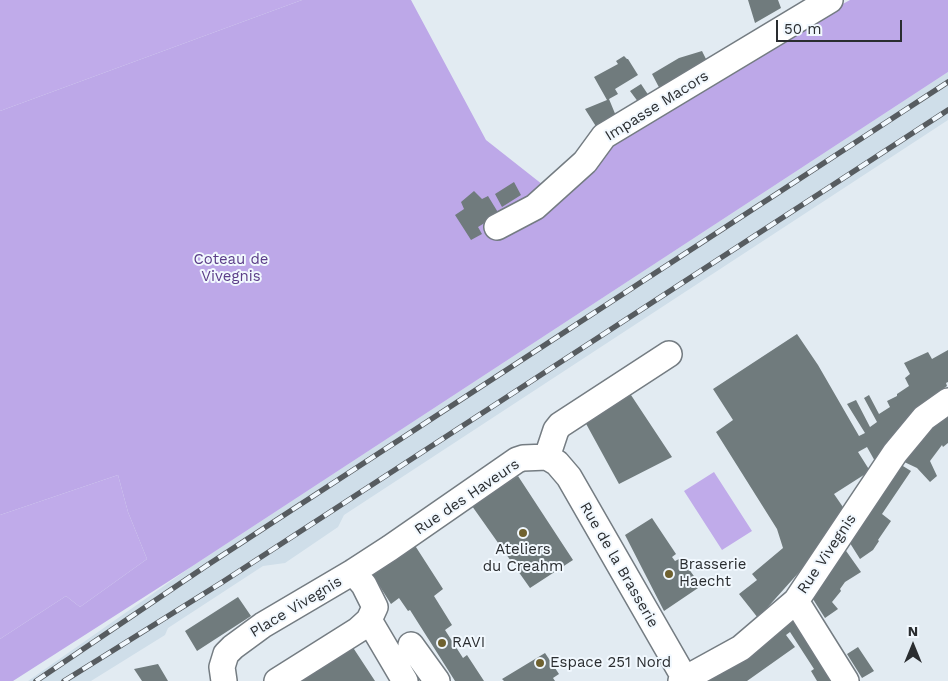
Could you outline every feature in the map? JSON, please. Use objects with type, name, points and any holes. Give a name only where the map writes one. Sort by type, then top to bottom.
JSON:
[{"type":"street","name":"Impasse Macors","points":[[497,228],[535,207],[585,162],[604,136],[830,0]]},
{"type":"street","points":[[547,457],[556,430],[560,426],[669,354]]},
{"type":"street","name":"Rue Vivegnis","points":[[683,680],[741,648],[796,601],[895,452],[924,418],[948,401]]},
{"type":"street","name":"Rue des Haveurs","points":[[353,572],[517,460],[547,457]]},
{"type":"street","name":"Rue de la Brasserie","points":[[547,457],[557,463],[569,477],[683,680]]},
{"type":"street","name":"Place Vivegnis","points":[[224,681],[222,668],[226,654],[234,647],[263,625],[353,572],[364,585],[375,607],[369,620]]},
{"type":"street","points":[[796,601],[846,681]]},
{"type":"street","points":[[277,681],[358,630],[369,620],[404,681]]},
{"type":"street","points":[[411,645],[437,681]]},
{"type":"shaded area","points":[[0,0],[302,0],[0,111]]},
{"type":"shaded area","points":[[948,72],[948,120],[344,515],[338,527],[285,563],[263,566],[168,628],[165,635],[91,681],[28,681],[191,567]]},
{"type":"shaded area","points":[[714,472],[752,531],[722,550],[684,491]]},
{"type":"shaded area","points":[[118,475],[128,512],[147,559],[80,607],[66,596],[0,639],[0,515]]},
{"type":"green space","name":"Coteau de Vivegnis","points":[[302,0],[411,0],[486,140],[552,192],[604,136],[850,0],[948,0],[948,72],[191,567],[13,681],[0,681],[0,639],[66,596],[80,607],[147,559],[128,512],[118,475],[0,515],[0,111]]},
{"type":"building","points":[[748,0],[778,0],[781,8],[755,23]]},
{"type":"building","points":[[702,51],[709,65],[662,93],[652,74],[679,58]]},
{"type":"building","points":[[624,56],[638,75],[615,89],[618,94],[609,99],[616,116],[597,128],[585,109],[607,100],[594,77],[618,64],[616,61]]},
{"type":"building","points":[[641,84],[649,96],[639,103],[630,91]]},
{"type":"building","points":[[514,182],[521,195],[502,207],[495,194]]},
{"type":"building","points":[[474,191],[482,199],[488,196],[499,214],[478,227],[482,234],[471,240],[455,215],[464,209],[461,202]]},
{"type":"building","points":[[797,334],[818,365],[859,436],[865,433],[847,404],[856,400],[870,427],[877,422],[864,398],[869,395],[879,414],[890,407],[887,401],[897,396],[897,394],[909,386],[905,378],[910,374],[904,363],[928,352],[932,359],[948,350],[948,382],[946,383],[947,386],[932,397],[876,463],[867,447],[858,452],[870,471],[834,494],[845,510],[801,570],[758,618],[739,594],[757,580],[752,574],[783,548],[777,529],[716,432],[733,420],[713,389]]},
{"type":"building","points":[[629,392],[672,457],[619,484],[584,420]]},
{"type":"building","points":[[948,409],[948,443],[943,447],[942,445],[930,461],[937,476],[930,482],[917,468],[900,460]]},
{"type":"building","points":[[898,463],[911,471],[882,514],[891,521],[873,550],[860,559],[848,540]]},
{"type":"building","name":"Ateliers du Creahm","points":[[518,476],[573,560],[530,588],[472,506]]},
{"type":"building","name":"Brasserie Haecht","points":[[652,518],[676,554],[672,557],[675,561],[681,558],[701,586],[664,611],[625,535]]},
{"type":"building","points":[[414,544],[443,589],[434,596],[452,625],[445,630],[463,658],[467,655],[484,681],[455,681],[410,610],[408,611],[399,598],[391,604],[370,571]]},
{"type":"building","points":[[844,548],[861,572],[845,582],[840,589],[841,591],[832,602],[838,609],[825,618],[811,596]]},
{"type":"building","points":[[238,597],[251,616],[197,651],[185,631]]},
{"type":"building","points":[[795,617],[833,681],[817,681],[811,671],[814,669],[790,632],[786,635],[795,647],[747,681],[700,681]]},
{"type":"building","points":[[352,646],[375,681],[297,681]]},
{"type":"building","points":[[858,647],[874,671],[862,678],[847,654]]},
{"type":"building","name":"Espace 251 Nord","points":[[545,653],[559,674],[553,678],[555,681],[504,681],[502,679]]},
{"type":"building","points":[[158,664],[168,681],[142,681],[134,669]]},
{"type":"railway","points":[[36,681],[209,564],[948,82]]},
{"type":"railway","points":[[64,681],[221,583],[948,110]]},
{"type":"place","name":"Ateliers du Creahm","points":[[523,533]]},
{"type":"place","name":"Brasserie Haecht","points":[[669,574]]},
{"type":"place","name":"RAVI","points":[[442,643]]},
{"type":"place","name":"Espace 251 Nord","points":[[540,663]]}]
